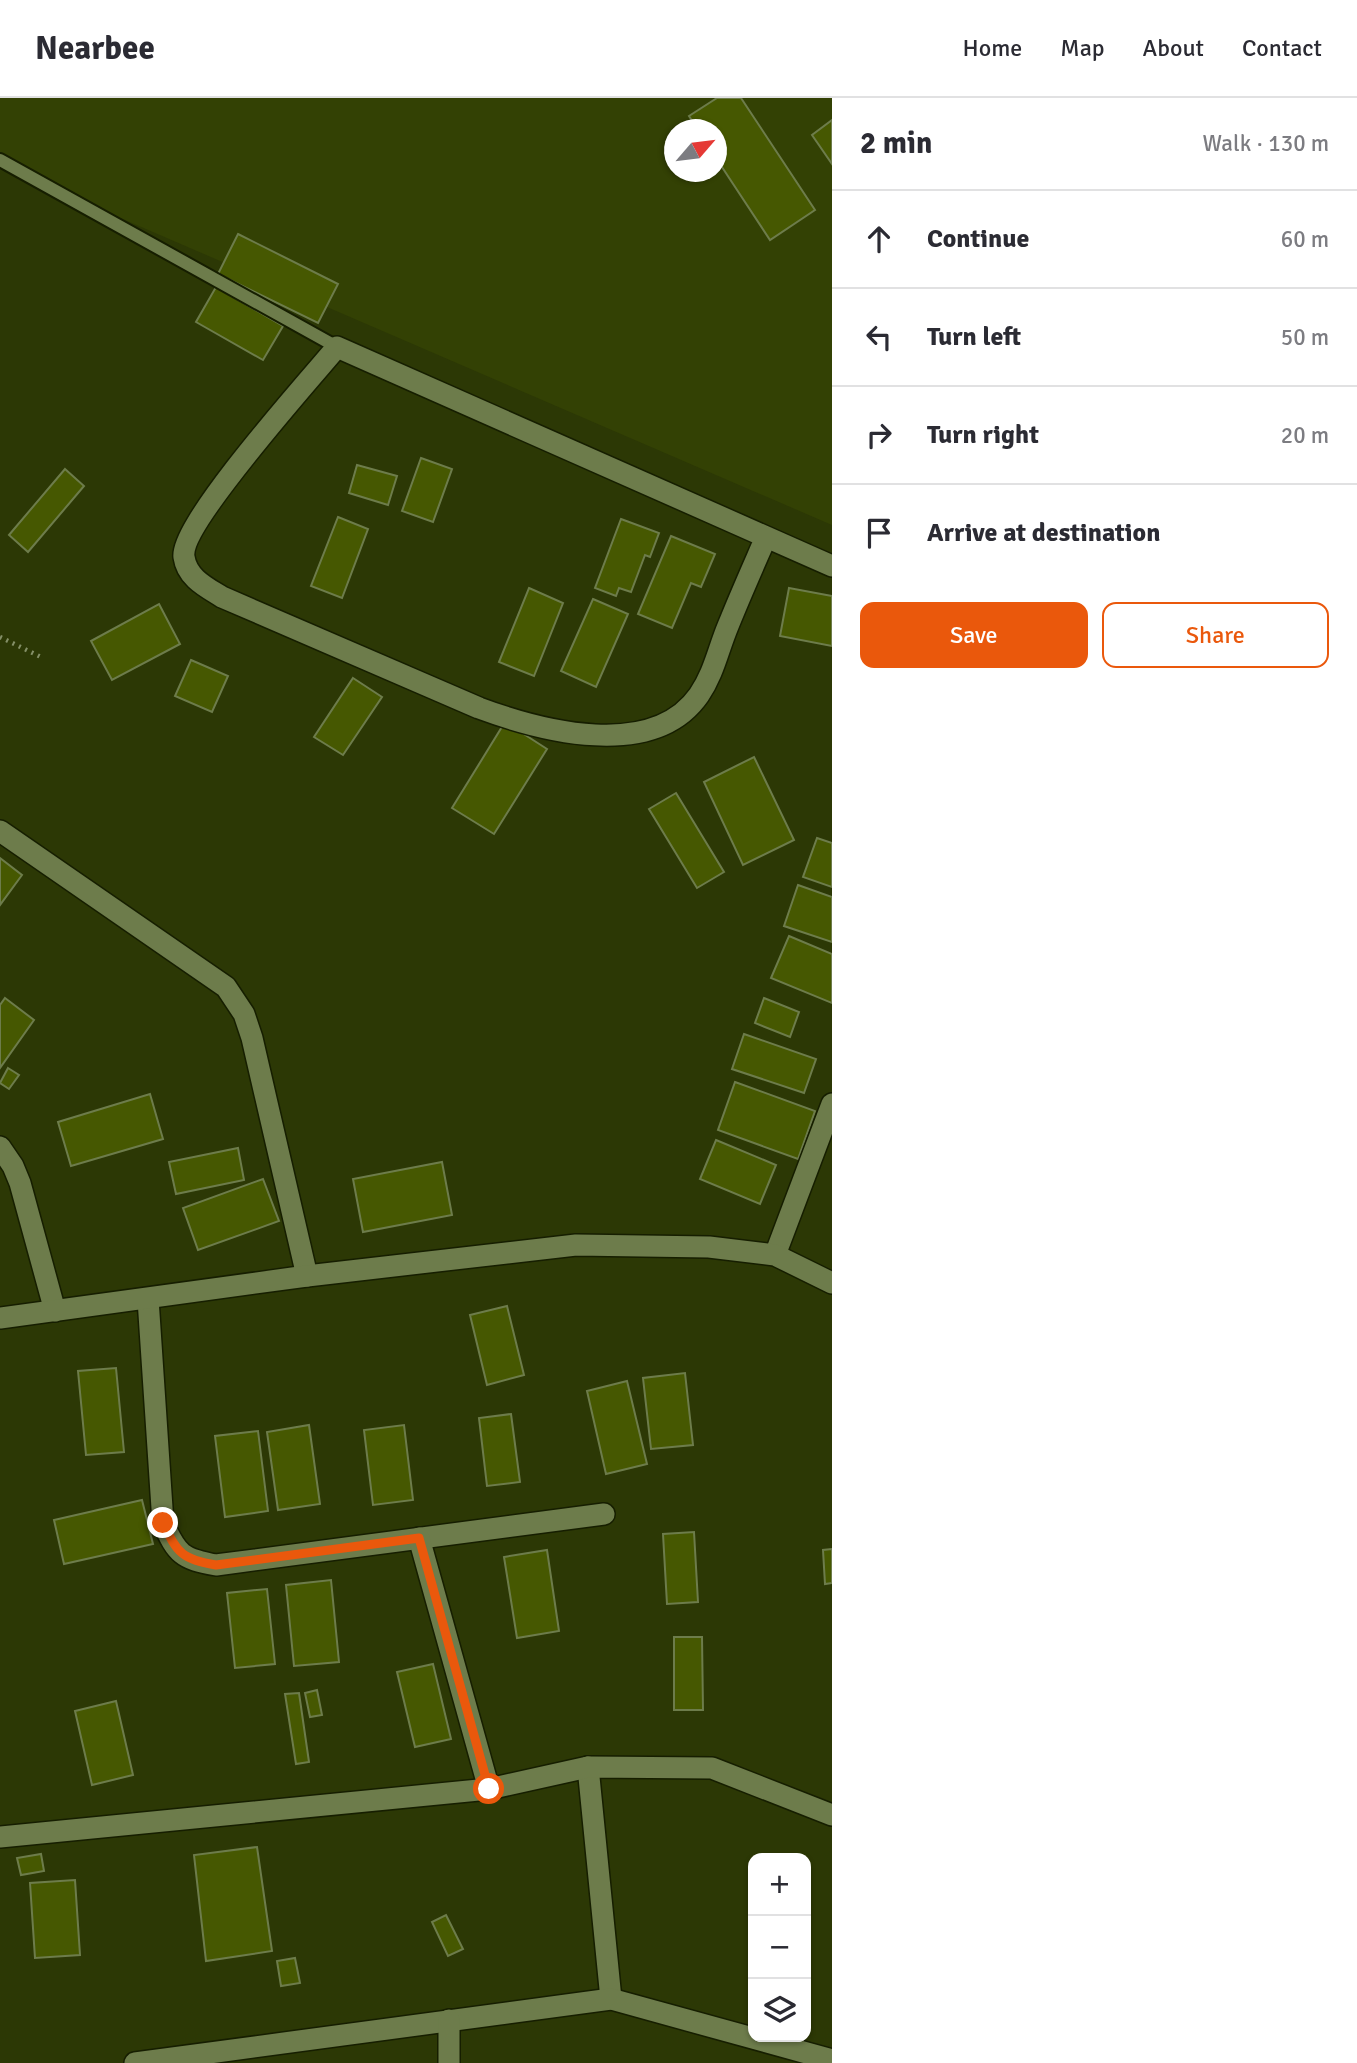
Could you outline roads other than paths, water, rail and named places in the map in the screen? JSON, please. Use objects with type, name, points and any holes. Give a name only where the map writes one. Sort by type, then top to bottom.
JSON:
[{"type":"street","points":[[766,537],[726,629],[712,673],[697,698],[677,716],[648,731],[622,735],[585,734],[511,720],[466,703],[222,597],[194,579],[183,556],[189,534],[249,449],[337,347],[832,566]]},
{"type":"street","points":[[0,831],[226,988],[244,1014],[252,1038],[307,1276]]},
{"type":"street","points":[[775,1255],[832,1104]]},
{"type":"street","points":[[0,1147],[13,1166],[20,1183],[55,1311]]},
{"type":"street","points":[[0,1318],[307,1276],[576,1245],[709,1247],[775,1255],[832,1283]]},
{"type":"street","points":[[148,1299],[163,1523],[174,1546],[192,1561],[216,1565],[604,1514]]},
{"type":"street","points":[[419,1538],[489,1789]]},
{"type":"street","points":[[588,1767],[611,1998]]},
{"type":"street","points":[[0,1836],[489,1789],[588,1767],[712,1768],[832,1815]]},
{"type":"street","points":[[135,2063],[611,1998],[832,2060]]},
{"type":"street","points":[[449,2020],[449,2063]]},
{"type":"lane","points":[[0,160],[337,347]]}]
